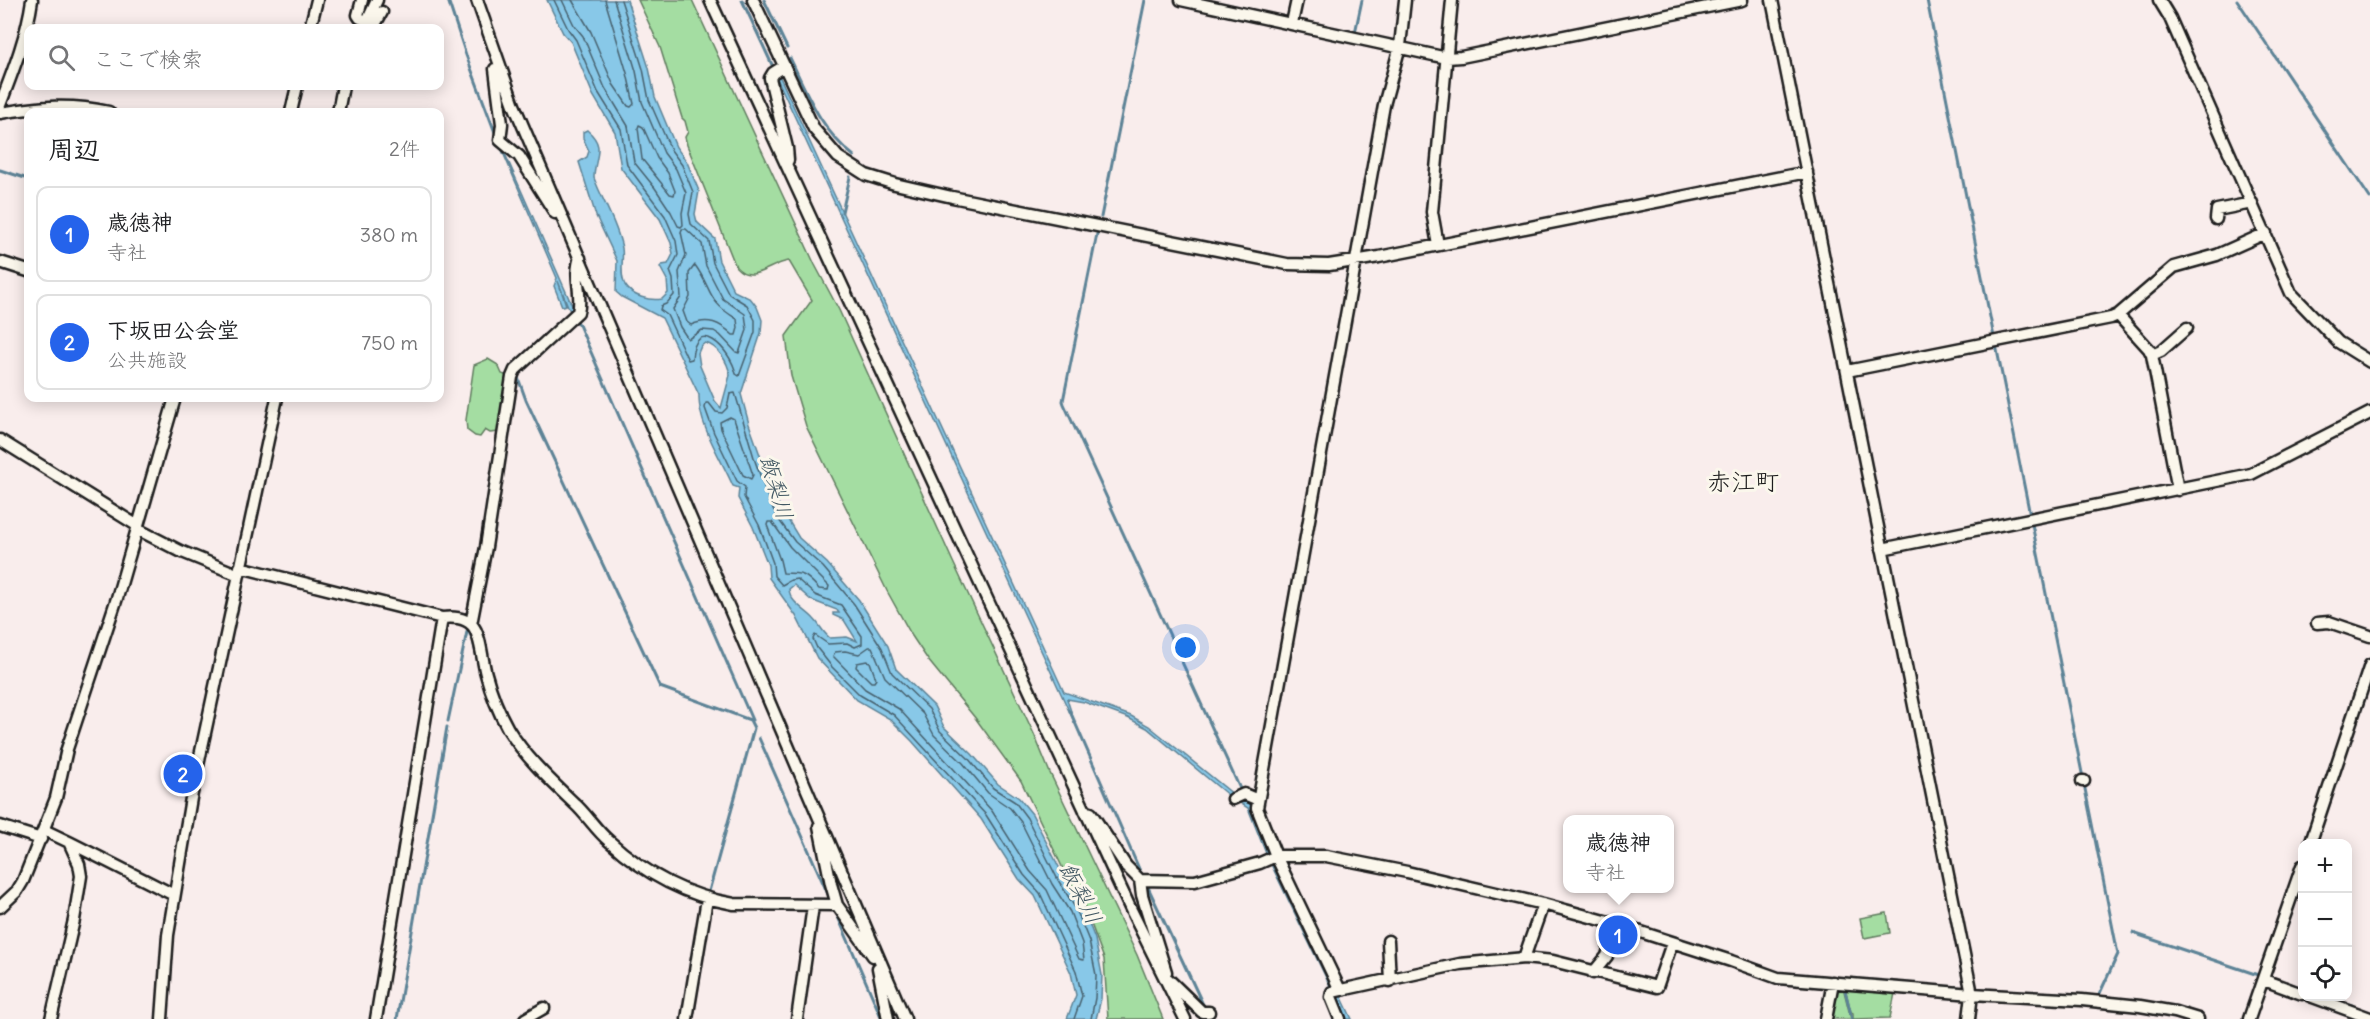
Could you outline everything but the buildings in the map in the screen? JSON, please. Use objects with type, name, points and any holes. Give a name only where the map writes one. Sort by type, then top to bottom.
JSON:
[{"type":"street","points":[[28,24],[32,11],[32,0]]},
{"type":"street","points":[[311,24],[317,0]]},
{"type":"street","points":[[362,0],[358,15],[366,24]]},
{"type":"street","points":[[369,24],[377,0]]},
{"type":"street","points":[[477,0],[498,64],[560,213],[905,1019]]},
{"type":"street","points":[[710,0],[1086,812],[1185,1019]]},
{"type":"street","points":[[753,0],[808,117],[822,140],[845,163],[866,175],[952,197],[1287,264],[1322,265],[1357,260],[1807,172]]},
{"type":"street","points":[[1181,0],[1447,58],[1742,0]]},
{"type":"street","points":[[1292,23],[1297,0]]},
{"type":"street","points":[[1337,990],[1273,858],[1258,813],[1258,800],[1384,105],[1400,46],[1405,0]]},
{"type":"street","points":[[1438,245],[1432,212],[1452,0]]},
{"type":"street","points":[[1772,0],[1972,994],[1969,1019]]},
{"type":"street","points":[[2159,0],[2170,18],[2291,292],[2338,342],[2370,362]]},
{"type":"street","points":[[370,24],[382,12]]},
{"type":"street","points":[[0,105],[24,36]]},
{"type":"street","points":[[498,64],[495,72],[502,124],[500,140],[515,151],[553,210],[560,213]]},
{"type":"street","points":[[784,66],[771,74],[770,78],[787,148],[788,160],[785,164]]},
{"type":"street","points":[[292,108],[296,90]]},
{"type":"street","points":[[339,108],[342,90]]},
{"type":"street","points":[[38,108],[61,105],[88,108]]},
{"type":"street","points":[[0,113],[24,110]]},
{"type":"street","points":[[2216,219],[2217,210],[2252,203]]},
{"type":"street","points":[[1847,371],[2111,318],[2118,315],[2174,267],[2217,255],[2266,233]]},
{"type":"street","points":[[471,624],[486,547],[512,377],[515,370],[578,312],[580,258]]},
{"type":"street","points":[[0,262],[24,270]]},
{"type":"street","points":[[2118,315],[2152,355],[2178,490]]},
{"type":"street","points":[[2152,355],[2161,351],[2187,328]]},
{"type":"street","points":[[0,907],[17,891],[56,798],[67,749],[93,674],[174,402]]},
{"type":"street","points":[[162,1019],[174,895],[200,755],[276,402]]},
{"type":"street","points":[[1882,549],[2252,474],[2370,413]]},
{"type":"street","points":[[0,440],[138,527],[180,550],[240,571],[442,618],[460,618],[471,624],[477,634],[485,671],[500,712],[517,742],[542,774],[576,805],[608,840],[644,869],[707,899],[734,904],[837,905]]},
{"type":"street","points":[[376,1019],[442,618]]},
{"type":"street","points":[[2317,623],[2329,622],[2370,636]]},
{"type":"street","points":[[2311,839],[2370,665]]},
{"type":"street","points":[[1239,796],[1258,800]]},
{"type":"street","points":[[1086,812],[1091,813],[1126,866],[1140,880],[1142,895],[1166,979],[1196,1007],[1207,1013]]},
{"type":"street","points":[[820,819],[818,829],[837,905],[872,956],[879,959]]},
{"type":"street","points":[[0,826],[69,842],[174,895]]},
{"type":"street","points":[[51,1019],[74,920],[81,876],[79,864],[69,842]]},
{"type":"street","points":[[1140,880],[1202,880],[1273,858],[1326,856],[1407,872],[1543,904],[1616,924],[1778,978],[2140,1006],[2175,1012],[2198,1019]]},
{"type":"street","points":[[2249,1019],[2298,878]]},
{"type":"street","points":[[687,1019],[707,899]]},
{"type":"street","points":[[1524,958],[1543,904]]},
{"type":"street","points":[[797,1019],[813,906]]},
{"type":"street","points":[[1593,973],[1607,956],[1616,924]]},
{"type":"street","points":[[1388,941],[1390,981]]},
{"type":"street","points":[[1341,1019],[1331,997],[1337,990],[1390,981],[1460,964],[1524,958],[1553,962],[1657,987],[1672,943]]},
{"type":"street","points":[[879,959],[878,968],[888,1019]]},
{"type":"street","points":[[2264,980],[2298,993]]},
{"type":"street","points":[[1826,1019],[1833,982]]},
{"type":"street","points":[[2324,1001],[2370,1018]]},
{"type":"street","points":[[525,1019],[544,1008]]},
{"type":"green space","points":[[638,0],[692,0],[815,265],[839,310],[1050,773],[1137,955],[1163,1019],[1108,1019],[1104,959],[1083,902],[1066,875],[1021,781],[976,719],[928,660],[887,591],[806,426],[791,376],[786,336],[812,300],[789,261],[755,274],[742,272],[736,267],[687,145],[685,137],[688,132],[685,121],[682,118],[660,47]]},
{"type":"green space","points":[[488,359],[498,365],[502,374],[508,376],[499,432],[490,433],[485,430],[480,437],[467,430],[466,420],[474,365]]},
{"type":"green space","points":[[1887,913],[1890,933],[1864,938],[1860,918]]},
{"type":"green space","points":[[1834,986],[1843,987],[1851,1019],[1828,1019]]},
{"type":"green space","points":[[1845,988],[1893,991],[1895,993],[1890,1018],[1853,1019]]},
{"type":"water","points":[[547,0],[627,0],[649,68],[655,97],[676,147],[687,162],[699,191],[695,214],[697,222],[715,239],[719,261],[734,291],[751,299],[762,320],[761,333],[741,394],[749,424],[776,500],[799,538],[827,563],[859,600],[888,646],[896,669],[934,706],[944,727],[998,784],[1019,798],[1032,814],[1064,877],[1082,906],[1095,939],[1102,975],[1101,999],[1096,1019],[1067,1019],[1076,995],[1071,973],[1035,896],[1019,879],[981,819],[890,719],[857,700],[817,658],[796,616],[769,578],[768,565],[753,527],[738,498],[739,488],[733,486],[706,430],[699,395],[662,318],[616,292],[617,261],[596,216],[579,162],[587,157],[589,151],[583,138],[583,132],[587,130],[597,142],[598,152],[594,178],[617,230],[622,248],[623,281],[632,293],[647,299],[662,299],[668,293],[667,280],[660,267],[668,264],[673,254],[671,243],[660,219],[621,168],[615,132],[593,95],[571,42],[563,33]],"holes":[[[705,343],[718,351],[729,370],[730,375],[721,408],[715,401],[700,366],[698,353]],[[794,585],[811,600],[837,610],[839,613],[833,613],[833,615],[844,620],[857,641],[847,637],[830,638],[792,598],[789,589]]]},
{"type":"water","points":[[778,73],[1064,692],[1131,716],[1149,726],[1233,794],[1245,796],[1352,1019],[1346,1019],[1267,856],[1248,808],[1229,796],[1147,728],[1128,718],[1084,702],[1067,699],[1075,724],[775,74]]},
{"type":"water","points":[[502,147],[574,310],[571,314],[558,281],[566,305],[562,306],[554,286],[557,278]]},
{"type":"waterway","points":[[448,0],[496,135]]},
{"type":"waterway","points":[[742,0],[774,69]]},
{"type":"waterway","points":[[764,0],[787,48]]},
{"type":"waterway","points":[[1101,217],[1145,0]]},
{"type":"waterway","points":[[1355,33],[1362,0]]},
{"type":"waterway","points":[[1927,0],[1994,337]]},
{"type":"waterway","points":[[2237,0],[2370,198]]},
{"type":"waterway","points":[[790,58],[824,123],[832,135],[854,156]]},
{"type":"waterway","points":[[0,170],[24,178]]},
{"type":"waterway","points":[[842,212],[850,177]]},
{"type":"waterway","points":[[1097,234],[1063,401],[1241,791]]},
{"type":"waterway","points":[[576,318],[752,720]]},
{"type":"waterway","points":[[1996,345],[2030,515]]},
{"type":"waterway","points":[[517,375],[526,400],[660,687],[750,720],[754,728],[708,895]]},
{"type":"waterway","points":[[2032,524],[2083,778]]},
{"type":"waterway","points":[[448,721],[468,627]]},
{"type":"waterway","points":[[468,630],[478,662]]},
{"type":"waterway","points":[[482,680],[491,705]]},
{"type":"waterway","points":[[1070,711],[1143,878]]},
{"type":"waterway","points":[[55,779],[61,748],[73,716]]},
{"type":"waterway","points":[[397,1019],[447,727]]},
{"type":"waterway","points":[[759,738],[831,901]]},
{"type":"waterway","points":[[530,766],[544,781]]},
{"type":"waterway","points":[[2084,784],[2118,954],[2099,995]]},
{"type":"waterway","points":[[49,802],[53,788]]},
{"type":"waterway","points":[[1146,883],[1205,1009]]},
{"type":"waterway","points":[[835,910],[882,1019]]},
{"type":"waterway","points":[[2133,933],[2258,975]]},
{"type":"waterway","points":[[1844,986],[1852,1019]]},
{"type":"waterway","points":[[2343,1003],[2352,1005]]},
{"type":"place","name":"下坂田公会堂","points":[[183,774]]},
{"type":"place","name":"歳徳神","points":[[1618,935]]},
{"type":"district","name":"赤江町","points":[[1743,481]]},
{"type":"water label","name":"飯梨川","points":[[777,487]]},
{"type":"water label","name":"飯梨川","points":[[1081,893]]}]
